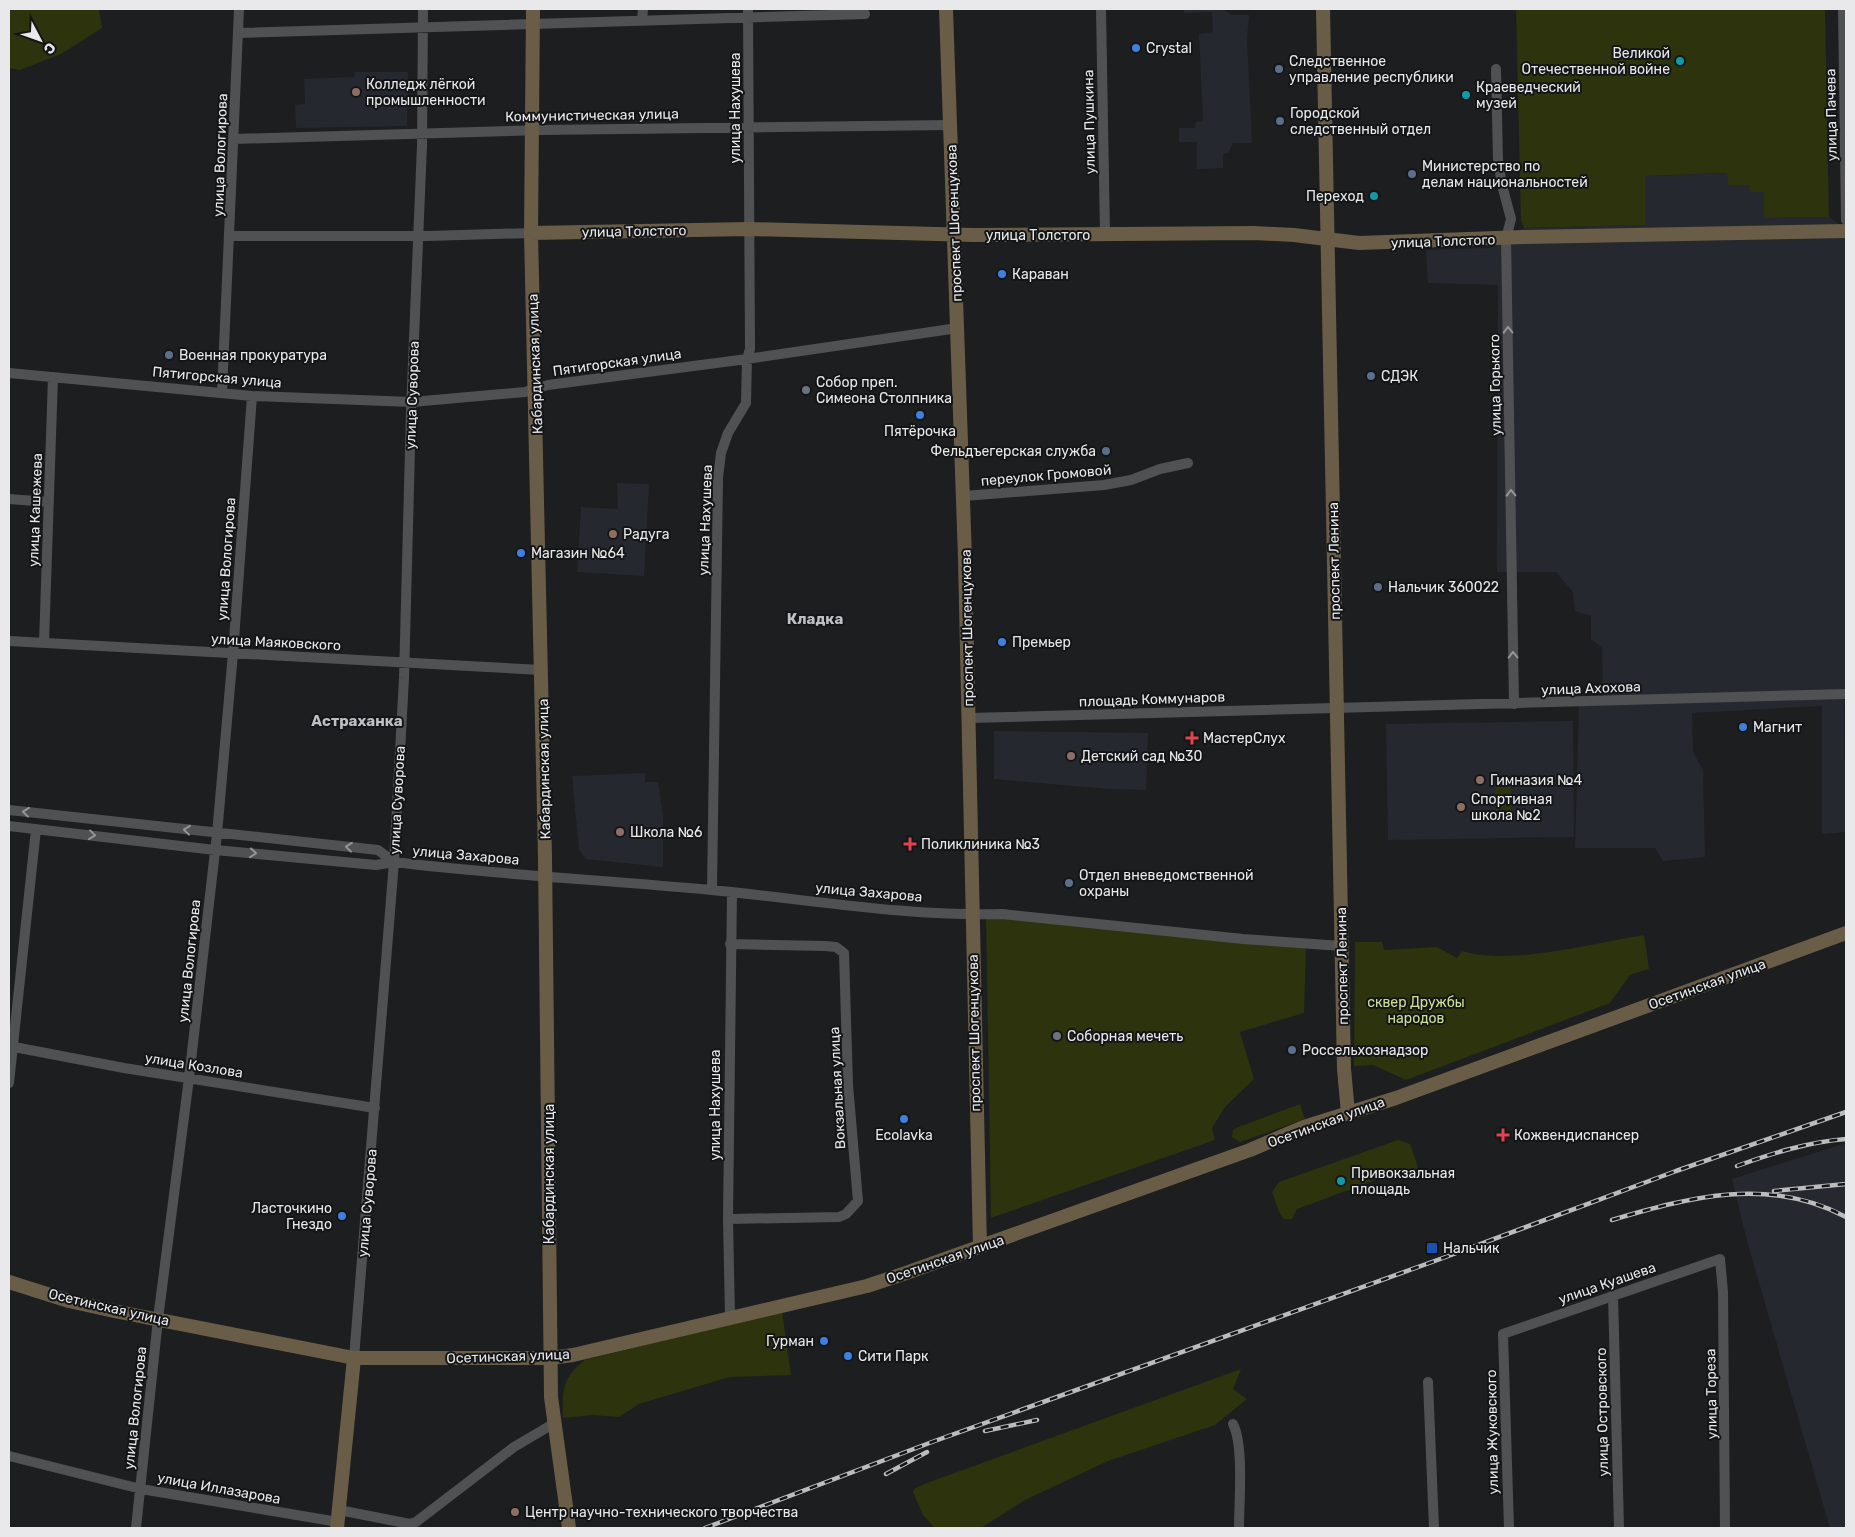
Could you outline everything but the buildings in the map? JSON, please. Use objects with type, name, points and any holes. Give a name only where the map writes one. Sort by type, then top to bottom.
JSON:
[{"type":"main road","name":"Кабардинская улица","points":[[533,9],[531,233],[542,670],[550,1358],[553,1424],[568,1528]]},
{"type":"main road","name":"проспект Шогенцукова","points":[[946,9],[964,496],[980,1247]]},
{"type":"main road","name":"проспект Ленина","points":[[1323,9],[1344,1068],[1348,1113]]},
{"type":"main road","name":"улица Толстого","points":[[531,233],[749,229],[955,234],[1254,233],[1328,238],[1359,243],[1846,231]]},
{"type":"main road","name":"Осетинская улица","points":[[9,1282],[69,1301],[354,1358],[550,1358],[573,1356],[730,1317],[867,1286],[1250,1150],[1304,1127],[1404,1095],[1846,933]]},
{"type":"main road","name":"улица Суворова","points":[[338,1520],[354,1358]]},
{"type":"street","name":"улица Вологирова","points":[[222,392],[240,9]]},
{"type":"street","name":"улица Суворова","points":[[354,1358],[394,862],[404,663],[421,134],[423,9]]},
{"type":"street","points":[[642,9],[642,20]]},
{"type":"street","name":"улица Пушкина","points":[[1101,9],[1106,234]]},
{"type":"street","name":"улица Пачева","points":[[1843,9],[1846,220]]},
{"type":"street","points":[[238,33],[532,25],[642,20],[748,12],[865,14]]},
{"type":"street","name":"улица Нахушева","points":[[712,890],[718,478],[721,453],[728,433],[746,402],[747,359],[750,349],[748,12]]},
{"type":"street","name":"улица Горького","points":[[1496,69],[1498,160],[1511,219],[1506,239],[1514,704]]},
{"type":"street","name":"Коммунистическая улица","points":[[234,140],[531,130],[748,126],[759,129],[950,125]]},
{"type":"street","name":"улица Толстого","points":[[230,236],[418,236],[531,233]]},
{"type":"street","name":"Пятигорская улица","points":[[9,373],[252,396],[412,402],[536,389],[558,383],[747,359],[958,328]]},
{"type":"street","name":"улица Кашежева","points":[[44,643],[53,377]]},
{"type":"street","name":"улица Вологирова","points":[[136,1528],[158,1319],[189,1078],[217,834],[233,653],[252,396]]},
{"type":"street","name":"переулок Громовой","points":[[964,496],[1104,485],[1131,480],[1160,469],[1188,463]]},
{"type":"street","points":[[9,499],[49,502]]},
{"type":"street","name":"улица Маяковского","points":[[9,641],[542,670]]},
{"type":"street","name":"улица Ахохова","points":[[1337,708],[1846,694]]},
{"type":"street","name":"площадь Коммунаров","points":[[969,718],[1304,707],[1337,708]]},
{"type":"street","name":"улица Захарова","points":[[9,810],[378,850],[394,862]]},
{"type":"street","name":"улица Захарова","points":[[9,826],[215,850],[376,865],[394,862],[972,914],[1002,914],[1243,939],[1342,946]]},
{"type":"street","points":[[9,1083],[11,1046],[36,829]]},
{"type":"street","name":"улица Нахушева","points":[[730,1317],[728,1219],[732,892]]},
{"type":"street","name":"Вокзальная улица","points":[[728,1219],[840,1217],[846,1214],[858,1201],[848,1085],[844,953],[836,947],[825,946],[730,944]]},
{"type":"street","name":"улица Козлова","points":[[11,1046],[124,1068],[375,1108]]},
{"type":"street","name":"улица Куашева","points":[[1504,1334],[1720,1259]]},
{"type":"street","name":"улица Тореза","points":[[1720,1259],[1723,1292],[1725,1528]]},
{"type":"street","name":"улица Островского","points":[[1613,1295],[1619,1528]]},
{"type":"street","name":"улица Жуковского","points":[[1504,1334],[1508,1528]]},
{"type":"street","points":[[1428,1382],[1434,1528]]},
{"type":"street","name":"улица Иллазарова","points":[[9,1456],[141,1489],[338,1520],[410,1524],[416,1522],[514,1447],[553,1424]]},
{"type":"street","points":[[1233,1424],[1237,1431],[1239,1446],[1239,1528]]},
{"type":"shaded area","points":[[1184,9],[1223,9],[1231,15],[1249,15],[1247,39],[1252,143],[1233,143],[1228,153],[1223,154],[1223,168],[1197,169],[1197,142],[1179,142],[1179,128],[1195,128],[1196,122],[1203,121],[1199,34],[1213,32],[1212,12],[1184,13]]},
{"type":"shaded area","name":"Колледж лёгкой промышленности","points":[[355,72],[408,72],[407,126],[296,128],[295,105],[305,104],[304,79],[354,77]]},
{"type":"shaded area","points":[[1728,173],[1764,192],[1764,218],[1829,217],[1846,229],[1846,689],[1844,689],[1846,832],[1822,834],[1822,706],[1692,713],[1693,752],[1703,770],[1705,857],[1663,861],[1655,848],[1575,848],[1579,702],[1603,701],[1602,648],[1591,639],[1591,616],[1575,611],[1573,592],[1556,572],[1497,572],[1498,285],[1428,283],[1426,250],[1491,248],[1524,228],[1645,225],[1645,176]]},
{"type":"shaded area","name":"Радуга","points":[[617,483],[649,484],[644,576],[577,572],[581,507],[618,509]]},
{"type":"shaded area","name":"Гимназия №4","points":[[1573,721],[1574,837],[1388,840],[1386,724]]},
{"type":"shaded area","name":"Детский сад №30","points":[[994,731],[1148,733],[1146,790],[1109,789],[994,779]]},
{"type":"shaded area","name":"Школа №6","points":[[645,773],[645,782],[658,782],[663,815],[663,867],[586,859],[579,849],[572,776]]},
{"type":"shaded area","points":[[1846,1143],[1846,1528],[1830,1528],[1747,1241],[1732,1179]]},
{"type":"green space","points":[[9,9],[99,9],[102,28],[61,54],[20,70],[9,68]]},
{"type":"green space","points":[[1516,9],[1825,9],[1829,217],[1764,218],[1764,192],[1750,192],[1749,185],[1728,185],[1727,173],[1645,176],[1645,225],[1524,228],[1521,221]]},
{"type":"green space","points":[[1495,787],[1511,787],[1512,821],[1496,822]]},
{"type":"green space","points":[[986,916],[1306,948],[1304,1013],[1240,1032],[1254,1079],[1225,1107],[1212,1128],[1215,1140],[991,1218]]},
{"type":"green space","name":"сквер Дружбы народов","points":[[1644,935],[1649,969],[1630,975],[1610,1003],[1406,1080],[1373,1065],[1354,1066],[1355,942],[1382,942],[1384,950],[1437,947],[1457,958],[1462,951],[1482,955],[1528,955]]},
{"type":"green space","points":[[1300,1104],[1305,1119],[1240,1142],[1232,1137],[1233,1130],[1236,1128]]},
{"type":"green space","points":[[1398,1140],[1410,1144],[1418,1167],[1414,1176],[1407,1177],[1400,1171],[1297,1209],[1292,1219],[1284,1219],[1279,1212],[1272,1192],[1279,1182]]},
{"type":"green space","points":[[782,1311],[791,1375],[730,1377],[639,1404],[619,1417],[592,1415],[563,1418],[563,1392],[565,1385],[572,1373],[585,1360]]},
{"type":"green space","points":[[1241,1369],[1233,1389],[1247,1399],[1215,1425],[1108,1461],[1025,1500],[981,1528],[935,1528],[923,1515],[913,1492],[914,1489],[924,1484]]},
{"type":"railway","points":[[705,1528],[932,1442],[1443,1258],[1676,1171],[1846,1112]]},
{"type":"railway","points":[[1737,1166],[1791,1149],[1846,1139]]},
{"type":"railway","points":[[1774,1191],[1846,1184]]},
{"type":"railway","points":[[1612,1220],[1671,1204],[1729,1194],[1759,1194],[1788,1197],[1817,1204],[1846,1217]]},
{"type":"railway","points":[[985,1431],[1037,1420]]},
{"type":"railway","points":[[886,1474],[927,1452]]},
{"type":"place","name":"Crystal","points":[[1136,48]]},
{"type":"place","name":"Великой Отечественной войне","points":[[1680,61]]},
{"type":"place","name":"Следственное управление республики","points":[[1279,69]]},
{"type":"place","name":"Колледж лёгкой промышленности","points":[[356,92]]},
{"type":"place","name":"Краеведческий музей","points":[[1466,95]]},
{"type":"place","name":"Городской следственный отдел","points":[[1280,121]]},
{"type":"place","name":"Министерство по делам национальностей","points":[[1412,174]]},
{"type":"place","name":"Переход","points":[[1374,196]]},
{"type":"place","name":"Караван","points":[[1002,274]]},
{"type":"place","name":"Военная прокуратура","points":[[169,355]]},
{"type":"place","name":"СДЭК","points":[[1371,376]]},
{"type":"place","name":"Собор преп. Симеона Столпника","points":[[806,390]]},
{"type":"place","name":"Пятёрочка","points":[[920,415]]},
{"type":"place","name":"Фельдъегерская служба","points":[[1106,451]]},
{"type":"place","name":"Радуга","points":[[613,534]]},
{"type":"place","name":"Магазин №64","points":[[521,553]]},
{"type":"place","name":"Нальчик 360022","points":[[1378,587]]},
{"type":"place","name":"Премьер","points":[[1002,642]]},
{"type":"place","name":"Магнит","points":[[1743,727]]},
{"type":"place","name":"МастерСлух","points":[[1192,738]]},
{"type":"place","name":"Детский сад №30","points":[[1071,756]]},
{"type":"place","name":"Гимназия №4","points":[[1480,780]]},
{"type":"place","name":"Спортивная школа №2","points":[[1461,807]]},
{"type":"place","name":"Школа №6","points":[[620,832]]},
{"type":"place","name":"Поликлиника №3","points":[[910,844]]},
{"type":"place","name":"Отдел вневедомственной охраны","points":[[1069,883]]},
{"type":"place","name":"Соборная мечеть","points":[[1057,1036]]},
{"type":"place","name":"Россельхознадзор","points":[[1292,1050]]},
{"type":"place","name":"Ecolavka","points":[[904,1119]]},
{"type":"place","name":"Кожвендиспансер","points":[[1503,1135]]},
{"type":"place","name":"Привокзальная площадь","points":[[1341,1181]]},
{"type":"place","name":"Ласточкино Гнездо","points":[[342,1216]]},
{"type":"place","name":"Нальчик","points":[[1432,1248]]},
{"type":"place","name":"Гурман","points":[[824,1341]]},
{"type":"place","name":"Сити Парк","points":[[848,1356]]},
{"type":"place","name":"Центр научно-технического творчества","points":[[515,1512]]},
{"type":"district","name":"Кладка","points":[[815,619]]},
{"type":"district","name":"Астраханка","points":[[357,721]]}]
